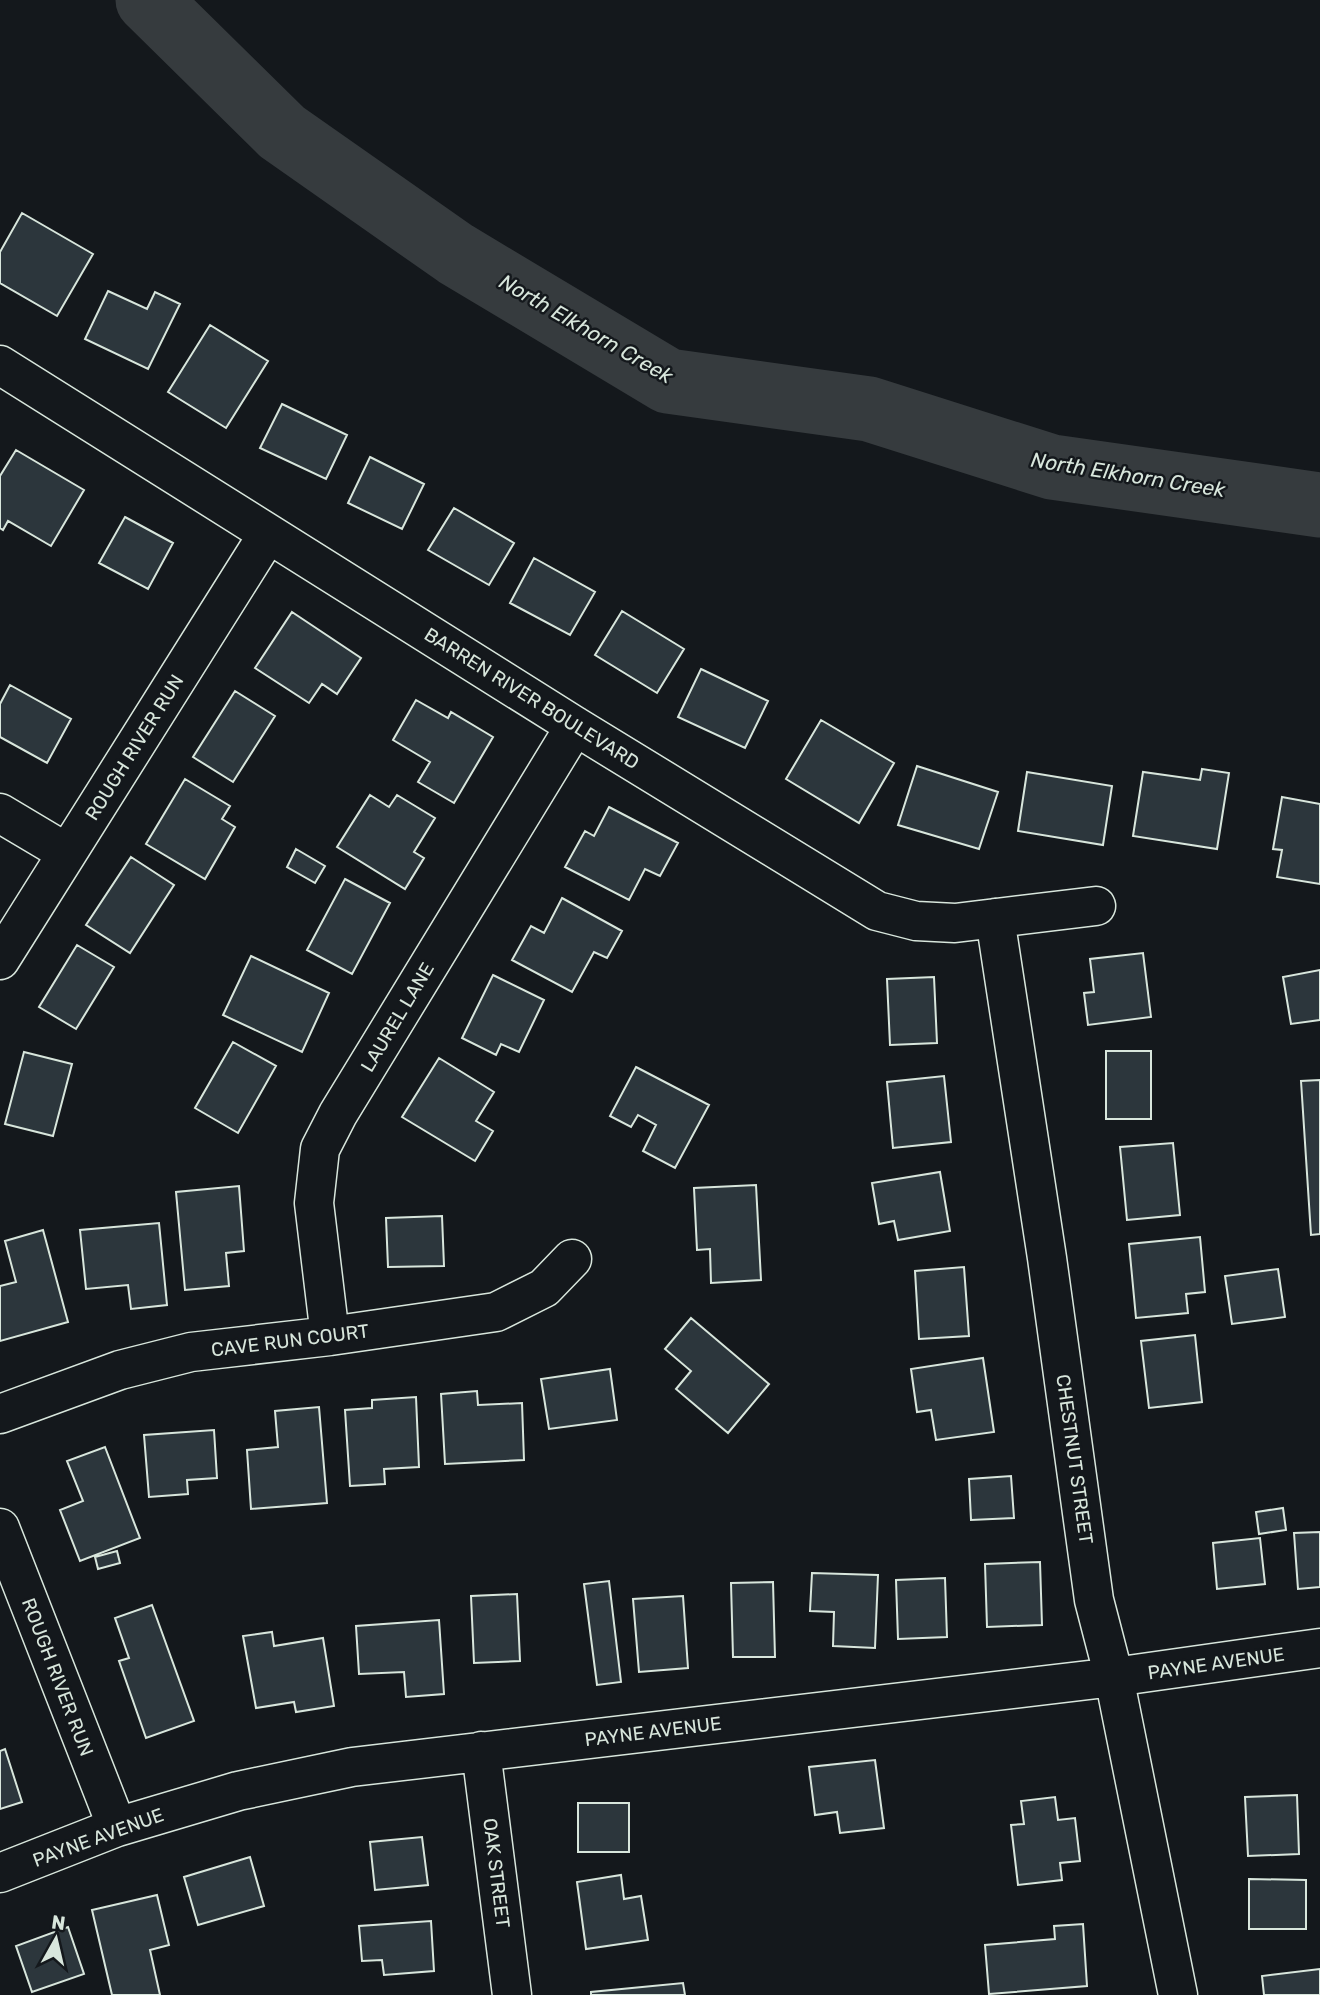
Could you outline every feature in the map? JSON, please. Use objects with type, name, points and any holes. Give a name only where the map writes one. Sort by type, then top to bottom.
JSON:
[{"type":"street","name":"BARREN RIVER BOULEVARD","points":[[0,365],[575,726],[877,911],[916,921],[955,923],[1096,906]]},
{"type":"street","name":"ROUGH RIVER RUN","points":[[0,960],[268,534]]},
{"type":"street","name":"LAUREL LANE","points":[[330,1336],[314,1203],[320,1149],[338,1114],[575,726]]},
{"type":"street","points":[[0,813],[67,853]]},
{"type":"street","name":"CHESTNUT STREET","points":[[995,918],[1047,1258],[1094,1600],[1114,1677],[1178,1995]]},
{"type":"street","name":"CAVE RUN COURT","points":[[0,1414],[120,1370],[191,1352],[330,1336],[496,1312],[544,1288],[572,1259]]},
{"type":"street","name":"ROUGH RIVER RUN","points":[[0,1528],[117,1827]]},
{"type":"street","name":"PAYNE AVENUE","points":[[0,1873],[117,1827],[238,1791],[352,1767],[1114,1677],[1320,1648]]},
{"type":"street","name":"OAK STREET","points":[[481,1751],[512,1995]]},
{"type":"building","points":[[22,213],[93,254],[57,316],[0,283],[0,252]]},
{"type":"building","points":[[108,291],[147,309],[155,292],[180,304],[148,369],[85,339]]},
{"type":"building","points":[[210,325],[268,361],[226,428],[168,392]]},
{"type":"building","points":[[282,404],[347,435],[326,479],[260,448]]},
{"type":"building","points":[[16,450],[84,490],[51,546],[8,521],[3,530],[0,528],[0,476]]},
{"type":"building","points":[[370,457],[424,484],[402,529],[348,503]]},
{"type":"building","points":[[454,508],[514,543],[489,585],[428,550]]},
{"type":"building","points":[[125,517],[173,543],[148,589],[99,563]]},
{"type":"building","points":[[534,558],[595,592],[570,635],[510,603]]},
{"type":"building","points":[[622,611],[684,649],[657,693],[595,655]]},
{"type":"building","points":[[292,612],[361,658],[337,694],[322,684],[309,703],[255,668]]},
{"type":"building","points":[[701,669],[768,701],[745,748],[678,717]]},
{"type":"building","points":[[10,685],[71,719],[47,763],[0,737],[0,704]]},
{"type":"building","points":[[235,691],[275,716],[233,782],[193,757]]},
{"type":"building","points":[[416,700],[448,718],[451,712],[493,737],[454,803],[418,782],[430,762],[393,740]]},
{"type":"building","points":[[821,720],[894,763],[859,823],[786,779]]},
{"type":"building","points":[[917,766],[998,792],[979,849],[898,825]]},
{"type":"building","points":[[1202,769],[1229,773],[1217,849],[1133,836],[1143,772],[1200,780]]},
{"type":"building","points":[[1027,772],[1112,786],[1103,845],[1018,831]]},
{"type":"building","points":[[185,779],[230,806],[222,819],[235,827],[205,879],[146,844]]},
{"type":"building","points":[[370,795],[389,807],[397,795],[435,818],[414,852],[424,858],[405,889],[337,847]]},
{"type":"building","points":[[1282,797],[1320,804],[1320,884],[1277,877],[1282,850],[1273,849]]},
{"type":"building","points":[[609,807],[678,843],[660,876],[645,869],[629,900],[565,867],[585,831],[594,836]]},
{"type":"building","points":[[296,849],[325,866],[315,883],[287,867]]},
{"type":"building","points":[[131,857],[174,885],[130,953],[86,925]]},
{"type":"building","points":[[345,879],[390,903],[352,974],[307,950]]},
{"type":"building","points":[[562,898],[622,931],[607,958],[594,952],[572,992],[512,960],[531,926],[544,933]]},
{"type":"building","points":[[77,945],[114,967],[76,1029],[39,1007]]},
{"type":"building","points":[[1143,953],[1151,1017],[1088,1025],[1084,993],[1094,992],[1090,959]]},
{"type":"building","points":[[251,956],[329,993],[302,1052],[223,1015]]},
{"type":"building","points":[[1320,970],[1320,1020],[1291,1024],[1283,977]]},
{"type":"building","points":[[493,975],[544,1000],[519,1052],[501,1044],[496,1055],[462,1038]]},
{"type":"building","points":[[934,977],[937,1043],[890,1045],[887,979]]},
{"type":"building","points":[[233,1042],[276,1066],[238,1133],[195,1108]]},
{"type":"building","points":[[1106,1051],[1151,1051],[1151,1119],[1106,1119]]},
{"type":"building","points":[[24,1052],[72,1064],[53,1136],[5,1124]]},
{"type":"building","points":[[439,1058],[494,1092],[476,1121],[493,1131],[475,1161],[402,1117]]},
{"type":"building","points":[[636,1067],[709,1105],[675,1168],[643,1151],[656,1125],[638,1115],[631,1127],[610,1116]]},
{"type":"building","points":[[944,1076],[951,1142],[893,1148],[887,1082]]},
{"type":"building","points":[[1320,1080],[1320,1234],[1311,1235],[1301,1081]]},
{"type":"building","points":[[1173,1143],[1180,1215],[1127,1220],[1120,1147]]},
{"type":"building","points":[[940,1172],[950,1231],[898,1240],[894,1221],[879,1224],[872,1183]]},
{"type":"building","points":[[756,1185],[761,1280],[711,1283],[710,1249],[697,1250],[694,1188]]},
{"type":"building","points":[[239,1186],[244,1251],[226,1253],[229,1286],[185,1290],[176,1192]]},
{"type":"building","points":[[442,1216],[444,1266],[388,1267],[386,1218]]},
{"type":"building","points":[[159,1223],[167,1305],[131,1309],[128,1285],[86,1289],[80,1230]]},
{"type":"building","points":[[43,1230],[68,1322],[0,1341],[0,1286],[16,1282],[5,1241]]},
{"type":"building","points":[[1200,1237],[1205,1292],[1186,1294],[1188,1313],[1136,1318],[1129,1244]]},
{"type":"building","points":[[964,1267],[969,1336],[919,1339],[915,1271]]},
{"type":"building","points":[[1278,1269],[1285,1317],[1232,1324],[1225,1276]]},
{"type":"building","points":[[691,1318],[769,1384],[728,1433],[676,1389],[691,1371],[665,1349]]},
{"type":"building","points":[[1195,1335],[1202,1402],[1149,1408],[1141,1341]]},
{"type":"building","points":[[983,1358],[994,1432],[936,1440],[931,1410],[917,1412],[911,1369]]},
{"type":"building","points":[[610,1369],[617,1420],[549,1429],[541,1379]]},
{"type":"building","points":[[477,1391],[478,1405],[522,1403],[524,1460],[445,1464],[441,1394]]},
{"type":"building","points":[[416,1397],[419,1467],[384,1469],[385,1484],[350,1486],[345,1410],[372,1408],[372,1400]]},
{"type":"building","points":[[319,1407],[327,1503],[251,1509],[247,1450],[278,1447],[275,1411]]},
{"type":"building","points":[[214,1430],[217,1478],[187,1480],[188,1494],[149,1497],[144,1435]]},
{"type":"building","points":[[105,1447],[140,1538],[80,1561],[60,1510],[83,1501],[67,1461]]},
{"type":"building","points":[[1011,1476],[1014,1518],[971,1520],[969,1479]]},
{"type":"building","points":[[1283,1508],[1286,1530],[1259,1534],[1256,1512]]},
{"type":"building","points":[[1320,1532],[1320,1587],[1298,1589],[1294,1533]]},
{"type":"building","points":[[1260,1538],[1265,1584],[1217,1589],[1213,1543]]},
{"type":"building","points":[[117,1551],[120,1563],[98,1569],[95,1557]]},
{"type":"building","points":[[1040,1562],[1042,1625],[987,1627],[985,1564]]},
{"type":"building","points":[[812,1573],[878,1575],[875,1648],[833,1646],[834,1612],[810,1611]]},
{"type":"building","points":[[945,1578],[947,1637],[898,1639],[896,1580]]},
{"type":"building","points":[[609,1581],[621,1682],[597,1685],[584,1584]]},
{"type":"building","points":[[773,1582],[775,1657],[733,1657],[731,1583]]},
{"type":"building","points":[[517,1594],[520,1661],[474,1663],[471,1596]]},
{"type":"building","points":[[683,1596],[688,1668],[639,1672],[633,1599]]},
{"type":"building","points":[[152,1605],[194,1721],[146,1738],[119,1661],[129,1658],[115,1618]]},
{"type":"building","points":[[439,1620],[444,1694],[406,1697],[404,1672],[359,1674],[356,1626]]},
{"type":"building","points":[[272,1632],[274,1646],[323,1638],[334,1706],[296,1712],[294,1702],[256,1708],[243,1636]]},
{"type":"building","points":[[5,1749],[22,1802],[0,1809],[0,1751]]},
{"type":"building","points":[[875,1760],[884,1828],[840,1833],[837,1812],[815,1815],[809,1767]]},
{"type":"building","points":[[1297,1795],[1299,1854],[1248,1856],[1245,1797]]},
{"type":"building","points":[[1055,1797],[1058,1820],[1075,1818],[1080,1861],[1060,1863],[1062,1880],[1018,1885],[1011,1825],[1024,1824],[1021,1801]]},
{"type":"building","points":[[578,1803],[629,1803],[629,1852],[578,1852]]},
{"type":"building","points":[[422,1837],[428,1885],[375,1890],[370,1842]]},
{"type":"building","points":[[250,1857],[264,1906],[198,1925],[184,1877]]},
{"type":"building","points":[[621,1875],[624,1899],[641,1896],[648,1940],[586,1949],[577,1882]]},
{"type":"building","points":[[1249,1879],[1306,1880],[1306,1929],[1249,1929]]},
{"type":"building","points":[[157,1895],[169,1945],[150,1950],[160,1995],[112,1995],[92,1910]]},
{"type":"building","points":[[431,1921],[434,1971],[384,1975],[382,1960],[362,1961],[359,1926]]},
{"type":"building","points":[[1083,1924],[1087,1986],[989,1994],[985,1945],[1055,1939],[1054,1926]]},
{"type":"building","points":[[68,1927],[84,1974],[32,1992],[16,1946]]},
{"type":"building","points":[[1320,1969],[1320,1995],[1264,1995],[1262,1976]]},
{"type":"building","points":[[683,1983],[685,1995],[591,1995],[591,1992]]},
{"type":"waterway","name":"North Elkhorn Creek","points":[[148,0],[282,132],[456,254],[668,381],[869,409],[1052,467],[1320,505]]}]
